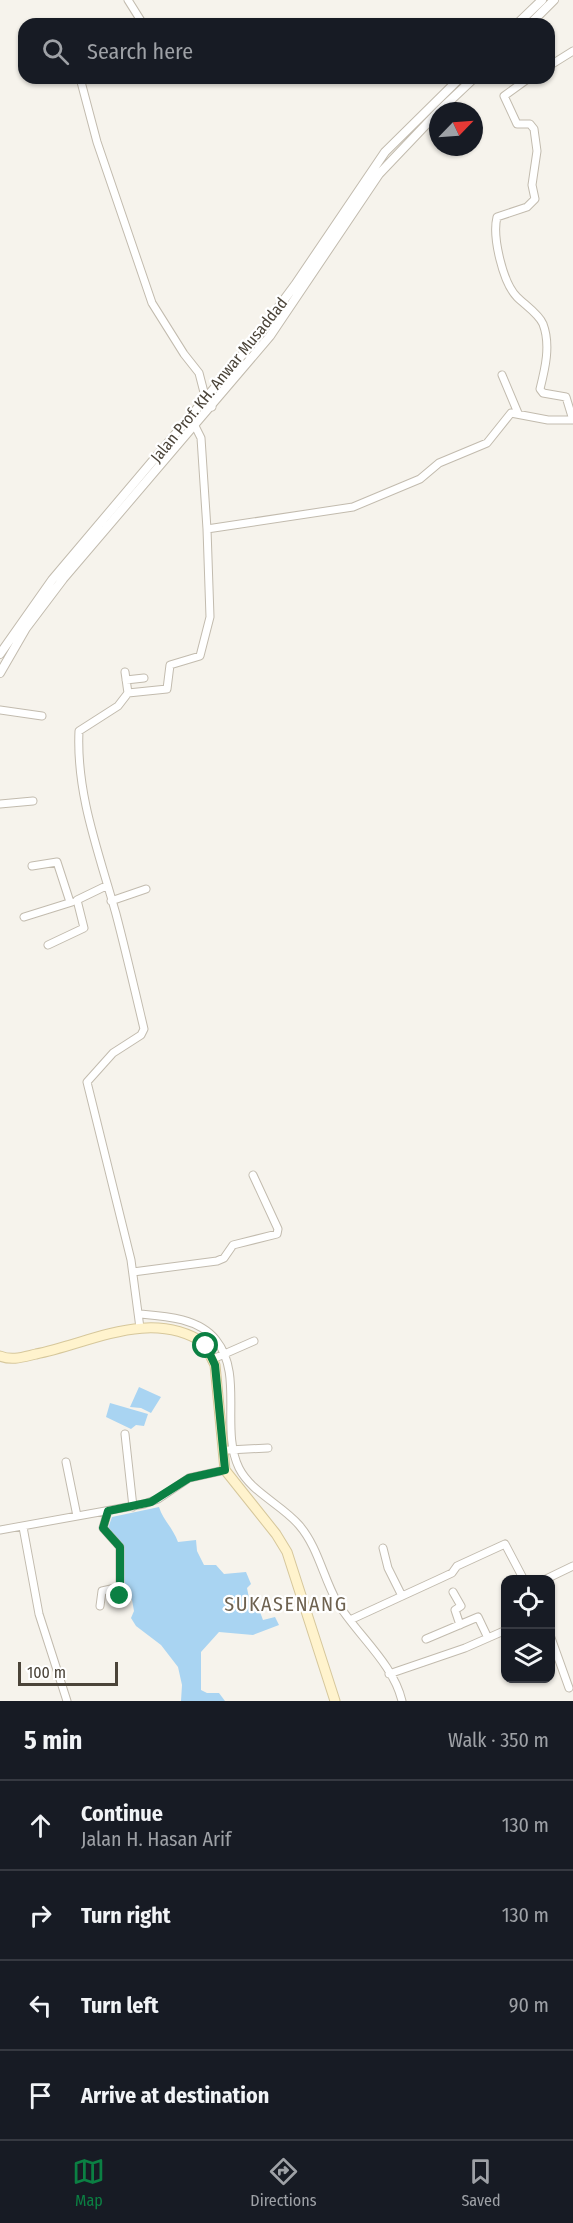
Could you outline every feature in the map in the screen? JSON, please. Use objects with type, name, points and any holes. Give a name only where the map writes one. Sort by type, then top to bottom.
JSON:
[{"type":"main road","points":[[0,1356],[18,1358],[140,1321],[194,1337],[219,1356],[228,1450],[225,1470],[276,1534],[286,1551],[335,1701]]},
{"type":"street","points":[[128,0],[139,18]]},
{"type":"street","points":[[524,18],[543,3],[554,0]]},
{"type":"street","points":[[534,18],[543,3]]},
{"type":"street","points":[[555,62],[573,51]]},
{"type":"street","points":[[82,84],[97,142],[152,303],[184,354],[200,373],[209,403]]},
{"type":"street","name":"Jalan Prof. KH. Anwar Musaddad","points":[[448,102],[468,84]]},
{"type":"street","points":[[207,529],[353,507],[420,479],[439,464],[487,443],[507,416],[518,413],[548,420],[573,420],[566,397],[541,391],[546,360],[543,326],[540,319],[515,295],[496,247],[497,218],[527,207],[534,199],[532,185],[537,162],[534,129],[530,124],[517,124],[504,96],[521,84]]},
{"type":"street","points":[[452,86],[458,93]]},
{"type":"street","name":"Jalan Prof. KH. Anwar Musaddad","points":[[149,472],[195,426],[209,403],[296,285],[385,152],[452,86]]},
{"type":"street","name":"Jalan Prof. KH. Anwar Musaddad","points":[[0,673],[3,655],[149,472],[270,336],[379,174],[429,121]]},
{"type":"street","points":[[501,375],[518,413]]},
{"type":"street","points":[[195,426],[201,438],[210,617],[200,656],[169,666],[167,689],[128,693],[118,706],[79,731],[85,803],[144,1031],[113,1053],[87,1082],[133,1272],[140,1321],[188,1322],[215,1338],[219,1356],[254,1341]]},
{"type":"street","points":[[128,693],[125,676],[144,678]]},
{"type":"street","points":[[0,710],[42,716]]},
{"type":"street","points":[[0,804],[33,801]]},
{"type":"street","points":[[32,866],[56,861],[84,928],[48,945]]},
{"type":"street","points":[[24,916],[74,901],[106,886]]},
{"type":"street","points":[[111,901],[146,889]]},
{"type":"street","points":[[133,1272],[217,1260],[224,1258],[234,1245],[277,1234],[278,1229],[253,1175]]},
{"type":"street","points":[[125,1434],[134,1507]]},
{"type":"street","points":[[268,1448],[228,1450],[243,1475],[301,1527],[337,1601],[389,1674],[402,1701]]},
{"type":"street","points":[[66,1462],[77,1516]]},
{"type":"street","points":[[0,1530],[77,1516],[106,1516],[158,1499],[189,1478],[225,1470]]},
{"type":"street","points":[[106,1516],[105,1532],[120,1547],[120,1596]]},
{"type":"street","points":[[23,1527],[39,1614],[67,1701]]},
{"type":"street","points":[[350,1620],[452,1573],[457,1566],[505,1544],[521,1575]]},
{"type":"street","points":[[383,1548],[387,1568],[402,1596]]},
{"type":"street","points":[[554,1575],[573,1566]]},
{"type":"street","points":[[100,1606],[102,1591],[120,1587]]},
{"type":"street","points":[[453,1592],[461,1606],[455,1610],[460,1624]]},
{"type":"street","points":[[426,1639],[478,1617],[488,1638]]},
{"type":"street","points":[[389,1674],[501,1632]]},
{"type":"street","points":[[555,1649],[569,1688]]},
{"type":"water","points":[[139,1387],[161,1397],[151,1413],[141,1408],[130,1407]]},
{"type":"water","points":[[110,1403],[148,1414],[144,1426],[136,1425],[131,1429],[106,1417]]},
{"type":"water","points":[[159,1507],[178,1542],[196,1540],[197,1551],[204,1565],[216,1565],[224,1574],[246,1572],[251,1584],[247,1588],[249,1598],[254,1596],[263,1620],[275,1617],[279,1625],[253,1635],[219,1632],[201,1652],[201,1690],[207,1693],[219,1693],[225,1701],[181,1701],[182,1685],[178,1667],[161,1645],[136,1626],[131,1618],[134,1611],[124,1580],[124,1550],[107,1531],[112,1517]]},
{"type":"district","name":"SUKASENANG","points":[[286,1604]]},
{"type":"route","points":[[120,1596],[120,1547],[103,1528],[108,1511],[151,1502],[189,1478],[225,1470],[219,1429],[215,1365],[206,1346]]}]
